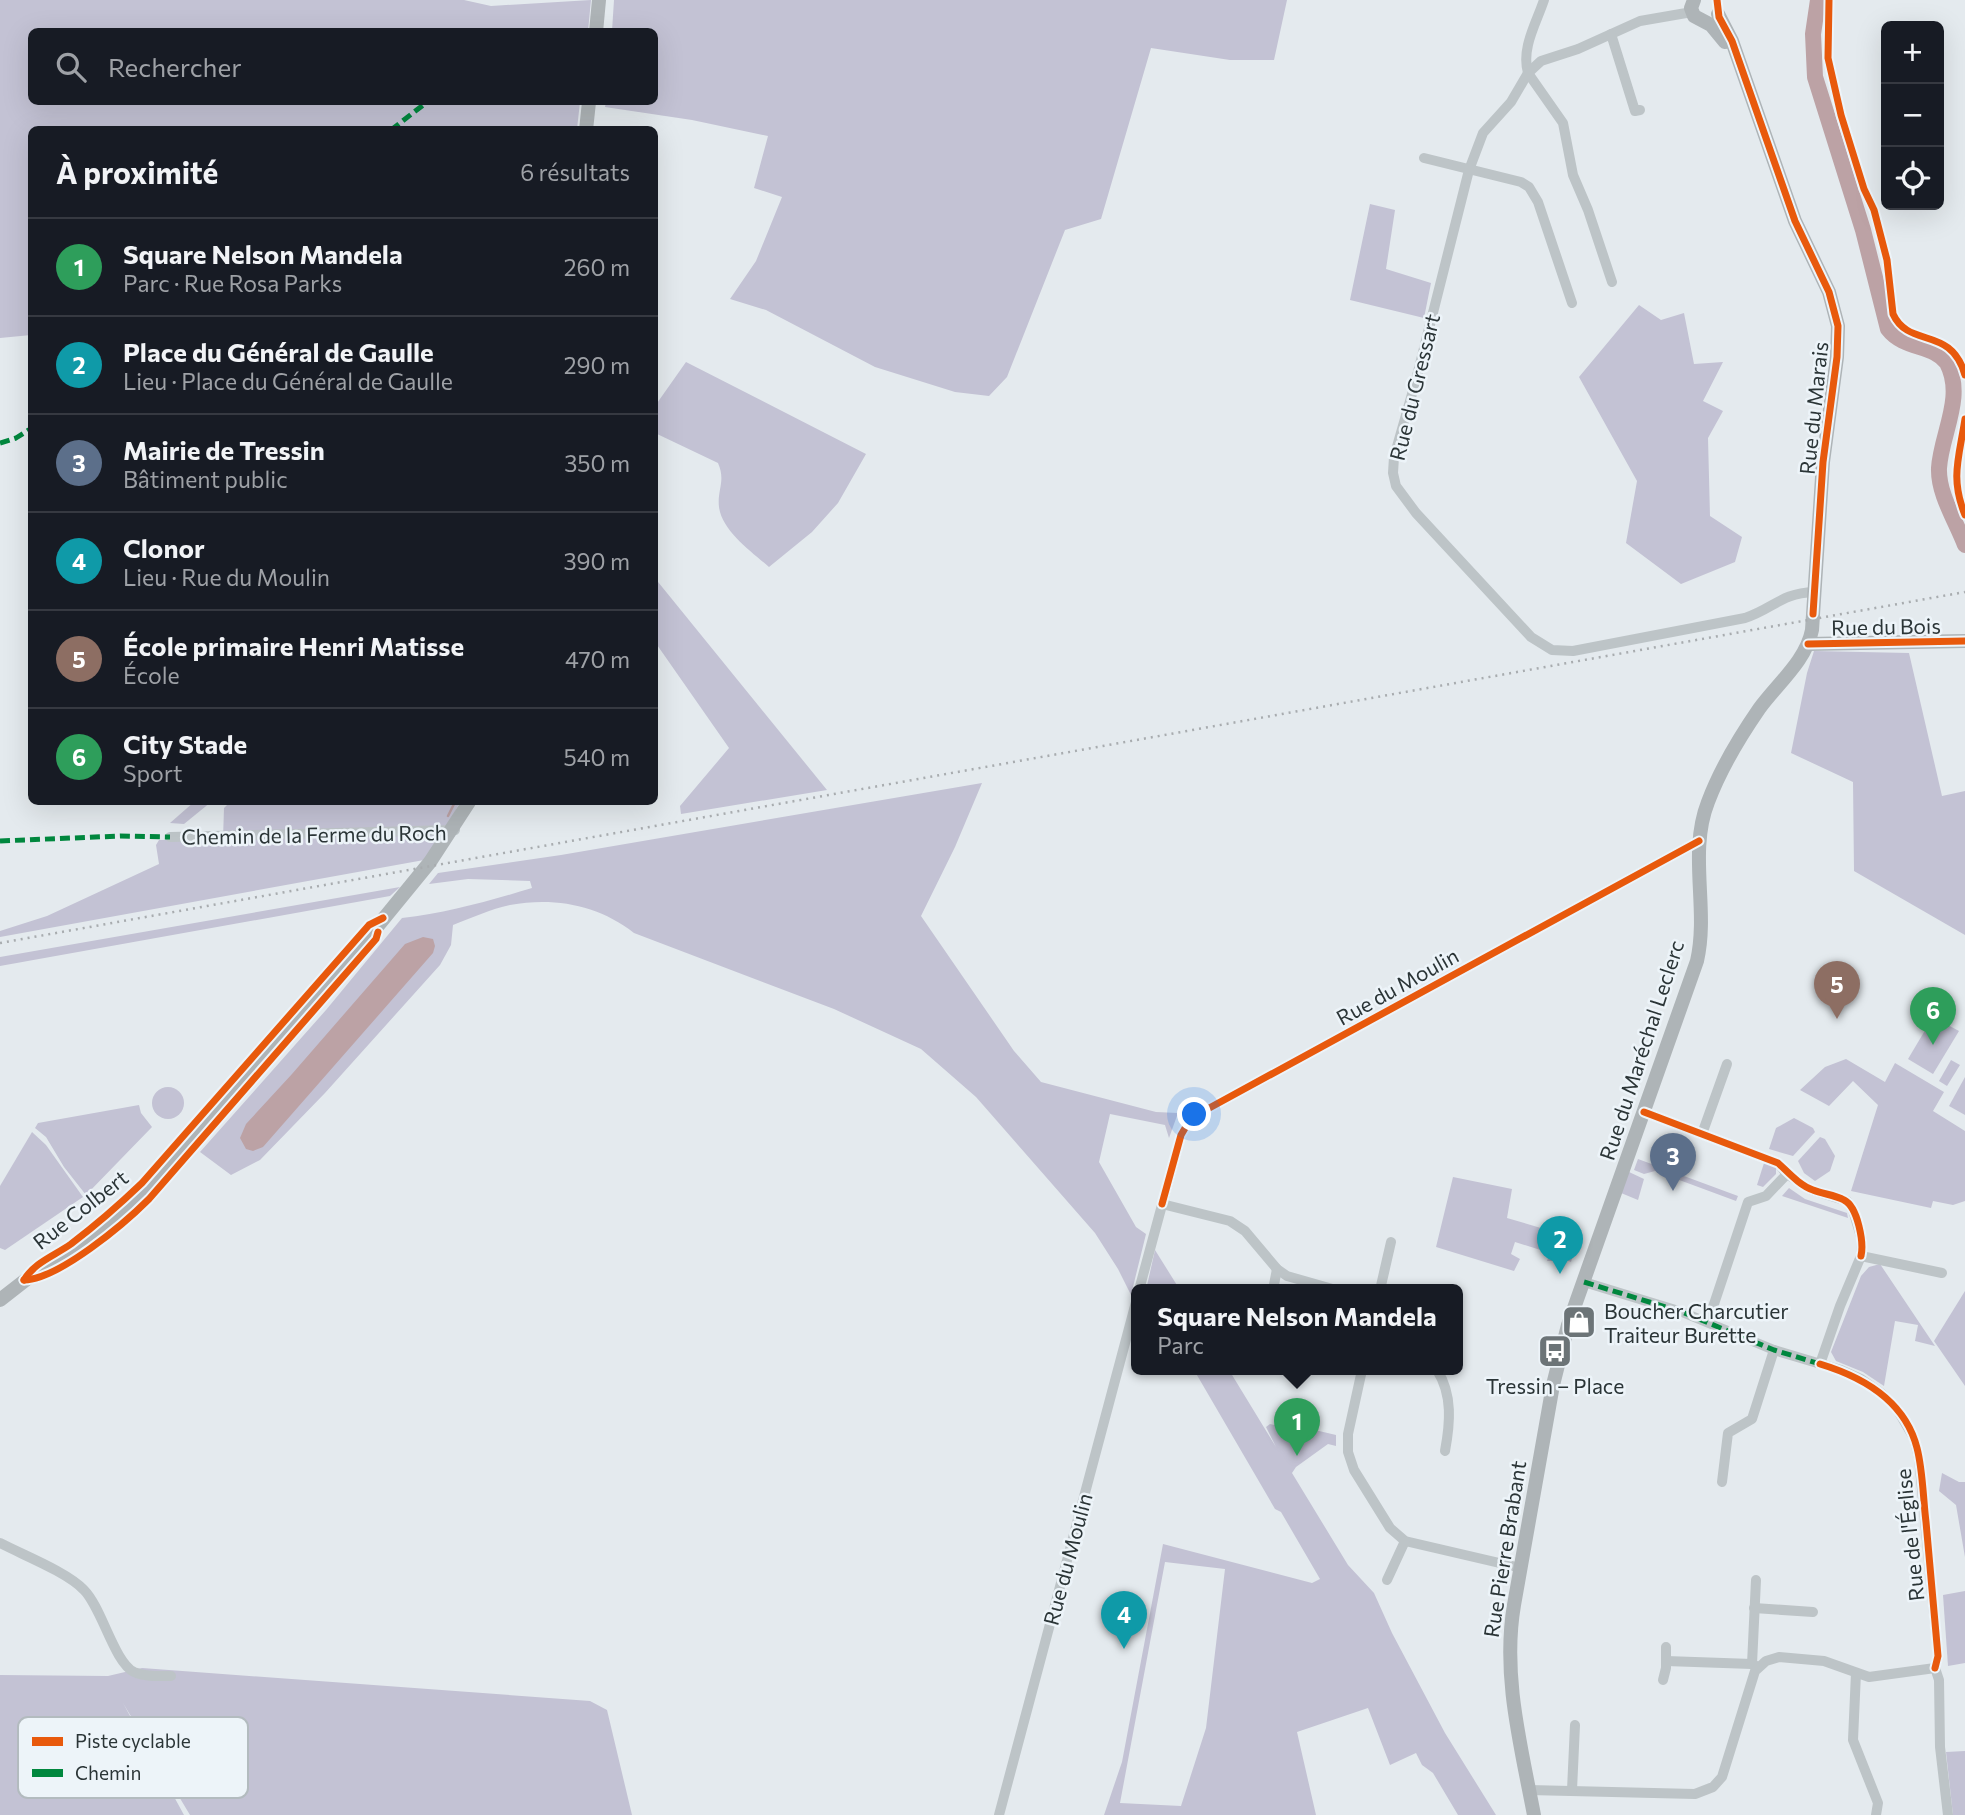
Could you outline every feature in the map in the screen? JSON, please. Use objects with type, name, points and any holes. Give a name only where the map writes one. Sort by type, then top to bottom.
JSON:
[{"type":"street","points":[[596,28],[599,0]]},
{"type":"street","points":[[1544,0],[1525,54],[1528,73],[1563,123],[1573,175],[1588,210],[1612,282]]},
{"type":"street","name":"Rue du Gressart","points":[[1693,6],[1640,21],[1578,49],[1541,61],[1528,73],[1511,102],[1483,133],[1469,170],[1394,457],[1394,480],[1408,504],[1531,637],[1552,650],[1584,649],[1745,618],[1791,595],[1814,592]]},
{"type":"street","name":"Rue du Marais","points":[[1693,6],[1697,19],[1714,12],[1718,33],[1736,57],[1799,230],[1829,292],[1838,326],[1838,350],[1824,462],[1812,630],[1808,645]]},
{"type":"street","points":[[1611,34],[1635,111],[1640,110]]},
{"type":"street","points":[[586,126],[589,105]]},
{"type":"street","points":[[1424,158],[1521,183],[1533,191],[1572,303]]},
{"type":"street","name":"Rue du Bois","points":[[1808,645],[1965,641]]},
{"type":"street","name":"Rue du Maréchal Leclerc","points":[[1582,1287],[1699,952],[1699,841],[1706,807],[1732,752],[1757,712],[1808,645]]},
{"type":"street","name":"Rue Colbert","points":[[0,1300],[32,1275],[97,1234],[132,1205],[358,950],[455,830],[469,805]]},
{"type":"street","name":"Chemin de la Ferme du Roch","points":[[170,837],[455,830]]},
{"type":"street","name":"Rue du Moulin","points":[[1141,1284],[1183,1129],[1191,1118],[1699,841]]},
{"type":"street","points":[[1702,1134],[1727,1063]]},
{"type":"street","points":[[1644,1112],[1778,1163],[1787,1174],[1812,1190],[1843,1199],[1850,1205],[1860,1234],[1861,1256],[1820,1364]]},
{"type":"street","points":[[1708,1322],[1748,1202],[1766,1196],[1787,1174]]},
{"type":"street","points":[[1162,1204],[1230,1221],[1249,1236],[1277,1269],[1297,1281],[1310,1284]]},
{"type":"street","points":[[1381,1284],[1391,1242]]},
{"type":"street","points":[[1861,1256],[1942,1273]]},
{"type":"street","points":[[1274,1284],[1277,1269]]},
{"type":"street","name":"Rue de l'Église","points":[[1582,1287],[1708,1322],[1774,1350],[1847,1372],[1875,1387],[1897,1409],[1914,1438],[1919,1458],[1938,1656],[1935,1668],[1939,1680],[1940,1747],[1948,1815]]},
{"type":"street","name":"Rue Pierre Brabant","points":[[1534,1815],[1514,1706],[1509,1661],[1512,1614],[1553,1385],[1563,1342],[1582,1287]]},
{"type":"street","name":"Rue du Moulin","points":[[999,1815],[1131,1321]]},
{"type":"street","points":[[1722,1482],[1728,1433],[1752,1419],[1774,1350]]},
{"type":"street","points":[[1361,1375],[1348,1434],[1349,1458],[1385,1522],[1405,1541],[1521,1568]]},
{"type":"street","points":[[1439,1375],[1450,1416],[1445,1451]]},
{"type":"street","points":[[1387,1580],[1405,1541]]},
{"type":"street","points":[[0,1543],[66,1576],[83,1588],[123,1661],[132,1670],[146,1675],[171,1676]]},
{"type":"street","points":[[1529,1790],[1695,1794],[1713,1787],[1722,1777],[1755,1666],[1755,1580]]},
{"type":"street","points":[[1755,1608],[1813,1612]]},
{"type":"street","points":[[1663,1680],[1666,1647]]},
{"type":"street","points":[[1666,1661],[1755,1666],[1784,1657],[1824,1661],[1875,1677],[1935,1668]]},
{"type":"street","points":[[1856,1673],[1853,1740],[1878,1803],[1877,1815]]},
{"type":"street","points":[[1572,1790],[1575,1725]]},
{"type":"shaded area","points":[[0,0],[464,0],[491,6],[591,0],[588,28],[28,28],[28,105],[580,105],[577,126],[28,126],[28,335],[0,338]]},
{"type":"shaded area","points":[[614,0],[1287,0],[1274,60],[1230,60],[1151,48],[1101,219],[1065,230],[1007,377],[989,396],[955,392],[875,367],[766,310],[730,299],[756,261],[782,197],[754,188],[768,136],[692,120],[605,107],[658,105],[658,28],[612,28]]},
{"type":"shaded area","points":[[1370,204],[1395,210],[1386,269],[1431,283],[1424,318],[1350,300]]},
{"type":"shaded area","points":[[1639,305],[1661,320],[1684,313],[1694,364],[1723,362],[1703,401],[1723,411],[1708,438],[1710,516],[1742,537],[1735,562],[1681,584],[1626,543],[1637,481],[1579,377]]},
{"type":"shaded area","points":[[686,362],[866,454],[838,503],[812,532],[769,567],[732,533],[721,516],[721,475],[718,463],[658,434],[658,402]]},
{"type":"shaded area","points":[[658,582],[827,790],[681,814],[680,806],[729,748],[658,646]]},
{"type":"shaded area","points":[[1814,651],[1909,653],[1942,796],[1965,791],[1965,935],[1854,871],[1853,782],[1791,753]]},
{"type":"shaded area","points":[[982,783],[955,847],[921,916],[1014,1051],[1041,1082],[1156,1112],[1178,1113],[1169,1138],[1165,1125],[1110,1114],[1099,1162],[1136,1227],[1146,1234],[1134,1284],[1131,1284],[1131,1295],[1095,1233],[976,1097],[921,1049],[834,1009],[634,933],[606,916],[560,903],[510,905],[453,925],[451,945],[440,965],[325,1093],[260,1160],[231,1175],[200,1152],[326,1010],[402,918],[452,910],[532,888],[530,881],[468,879],[429,884],[438,873],[561,855]]},
{"type":"shaded area","points":[[191,805],[207,805],[184,824],[170,823]]},
{"type":"shaded area","points":[[227,805],[458,805],[424,860],[0,937],[0,931],[47,916],[159,864],[156,845],[159,840],[223,839],[224,808]]},
{"type":"shaded area","points":[[400,887],[390,896],[0,966],[0,957]]},
{"type":"shaded area","points":[[423,937],[433,939],[433,953],[263,1147],[253,1151],[246,1149],[240,1138],[246,1124],[405,944]]},
{"type":"shaded area","points":[[1933,1017],[1959,1031],[1933,1074],[1908,1059]]},
{"type":"shaded area","points":[[1846,1059],[1885,1082],[1895,1063],[1944,1092],[1933,1111],[1965,1131],[1965,1201],[1953,1205],[1933,1201],[1931,1208],[1851,1191],[1878,1105],[1853,1081],[1829,1106],[1800,1090],[1825,1067]]},
{"type":"shaded area","points":[[1951,1060],[1960,1065],[1947,1086],[1939,1081]]},
{"type":"shaded area","points":[[1965,1077],[1965,1115],[1949,1106]]},
{"type":"shaded area","points":[[168,1087],[179,1092],[184,1103],[179,1114],[168,1119],[157,1114],[152,1103],[157,1092]]},
{"type":"shaded area","points":[[139,1105],[141,1113],[152,1127],[86,1195],[64,1167],[46,1137],[35,1128],[38,1123]]},
{"type":"shaded area","points":[[1794,1118],[1813,1128],[1815,1132],[1793,1156],[1769,1149],[1776,1128]]},
{"type":"shaded area","points":[[32,1132],[46,1145],[83,1197],[5,1250],[0,1248],[0,1186]]},
{"type":"shaded area","points":[[1820,1137],[1825,1139],[1835,1156],[1830,1171],[1815,1181],[1804,1173],[1798,1161]]},
{"type":"shaded area","points":[[1638,1159],[1738,1196],[1736,1201],[1655,1171],[1644,1174],[1634,1170]]},
{"type":"shaded area","points":[[1764,1163],[1776,1166],[1776,1174],[1763,1187],[1757,1185]]},
{"type":"shaded area","points":[[1629,1172],[1644,1179],[1638,1200],[1621,1193]]},
{"type":"shaded area","points":[[1453,1177],[1512,1189],[1507,1218],[1578,1239],[1571,1262],[1556,1256],[1553,1261],[1547,1261],[1550,1253],[1515,1242],[1511,1254],[1520,1259],[1514,1271],[1436,1247]]},
{"type":"shaded area","points":[[1789,1188],[1805,1199],[1847,1213],[1848,1218],[1782,1196]]},
{"type":"shaded area","points":[[1155,1250],[1176,1284],[1147,1284]]},
{"type":"shaded area","points":[[1880,1264],[1935,1346],[1915,1341],[1918,1325],[1895,1321],[1884,1386],[1863,1372],[1836,1361],[1831,1352],[1861,1276],[1869,1267]]},
{"type":"shaded area","points":[[1965,1291],[1965,1386],[1934,1341]]},
{"type":"shaded area","points":[[1197,1375],[1232,1375],[1276,1447],[1266,1427],[1270,1424],[1296,1430],[1298,1426],[1336,1435],[1336,1446],[1328,1444],[1296,1467],[1292,1473],[1348,1565],[1374,1593],[1445,1733],[1496,1815],[1458,1815],[1433,1773],[1422,1765],[1416,1753],[1390,1765],[1368,1708],[1297,1732],[1316,1815],[1104,1815],[1122,1762],[1163,1544],[1312,1583],[1320,1579],[1281,1512],[1275,1509]],"holes":[[[1165,1562],[1225,1569],[1206,1728],[1181,1806],[1120,1803]]]},
{"type":"shaded area","points":[[1942,1473],[1959,1482],[1965,1482],[1965,1557],[1956,1505],[1939,1491]]},
{"type":"shaded area","points":[[1965,1591],[1965,1663],[1948,1666],[1943,1595]]},
{"type":"shaded area","points":[[142,1668],[590,1701],[607,1710],[632,1815],[190,1815],[180,1798],[248,1798],[248,1717],[131,1717],[123,1703],[131,1717],[18,1717],[18,1798],[175,1798],[184,1815],[0,1815],[0,1675],[108,1676]]},
{"type":"shaded area","points":[[1965,1751],[1965,1815],[1953,1815],[1946,1752]]},
{"type":"waterway","points":[[1818,0],[1813,34],[1815,77],[1863,230],[1888,329],[1902,340],[1941,357],[1947,363],[1952,376],[1953,402],[1941,455],[1939,478],[1944,497],[1965,545]]},
{"type":"waterway","points":[[448,816],[454,805]]},
{"type":"railway","points":[[0,943],[1965,592]]},
{"type":"marked path","points":[[396,126],[423,105]]},
{"type":"marked path","points":[[0,443],[28,430]]},
{"type":"marked path","points":[[0,841],[120,836],[170,837]]},
{"type":"marked path","points":[[1584,1282],[1682,1312],[1774,1350],[1820,1364]]},
{"type":"cycle path","points":[[1717,0],[1719,17],[1732,41],[1795,221],[1829,292],[1838,326],[1837,357],[1823,462],[1813,614]]},
{"type":"cycle path","points":[[1829,0],[1828,58],[1841,115],[1864,189],[1874,210],[1887,260],[1893,314],[1900,325],[1909,331],[1950,349],[1959,359],[1965,375]]},
{"type":"cycle path","points":[[1965,419],[1957,479],[1965,515]]},
{"type":"cycle path","points":[[1808,644],[1965,641]]},
{"type":"cycle path","points":[[1162,1204],[1181,1135],[1191,1118],[1699,841]]},
{"type":"cycle path","points":[[24,1280],[34,1268],[80,1237],[142,1183],[369,925],[383,918]]},
{"type":"cycle path","points":[[24,1280],[38,1277],[72,1261],[108,1235],[149,1199],[376,939],[378,932]]},
{"type":"cycle path","points":[[1644,1112],[1778,1163],[1808,1188],[1844,1200],[1853,1210],[1859,1226],[1861,1256]]},
{"type":"cycle path","points":[[1820,1364],[1852,1376],[1880,1393],[1903,1417],[1911,1431],[1922,1475],[1938,1656],[1935,1668]]},
{"type":"place","name":"École primaire Henri Matisse","points":[[1837,1019]]},
{"type":"place","name":"City Stade","points":[[1933,1045]]},
{"type":"place","name":"Mairie de Tressin","points":[[1673,1191]]},
{"type":"place","name":"Place du Général de Gaulle","points":[[1560,1274]]},
{"type":"place","name":"Boucher Charcutier Traiteur Burette","points":[[1579,1322]]},
{"type":"place","name":"Tressin – Place","points":[[1555,1351]]},
{"type":"place","name":"Square Nelson Mandela","points":[[1297,1456]]},
{"type":"place","name":"Clonor","points":[[1124,1649]]}]
